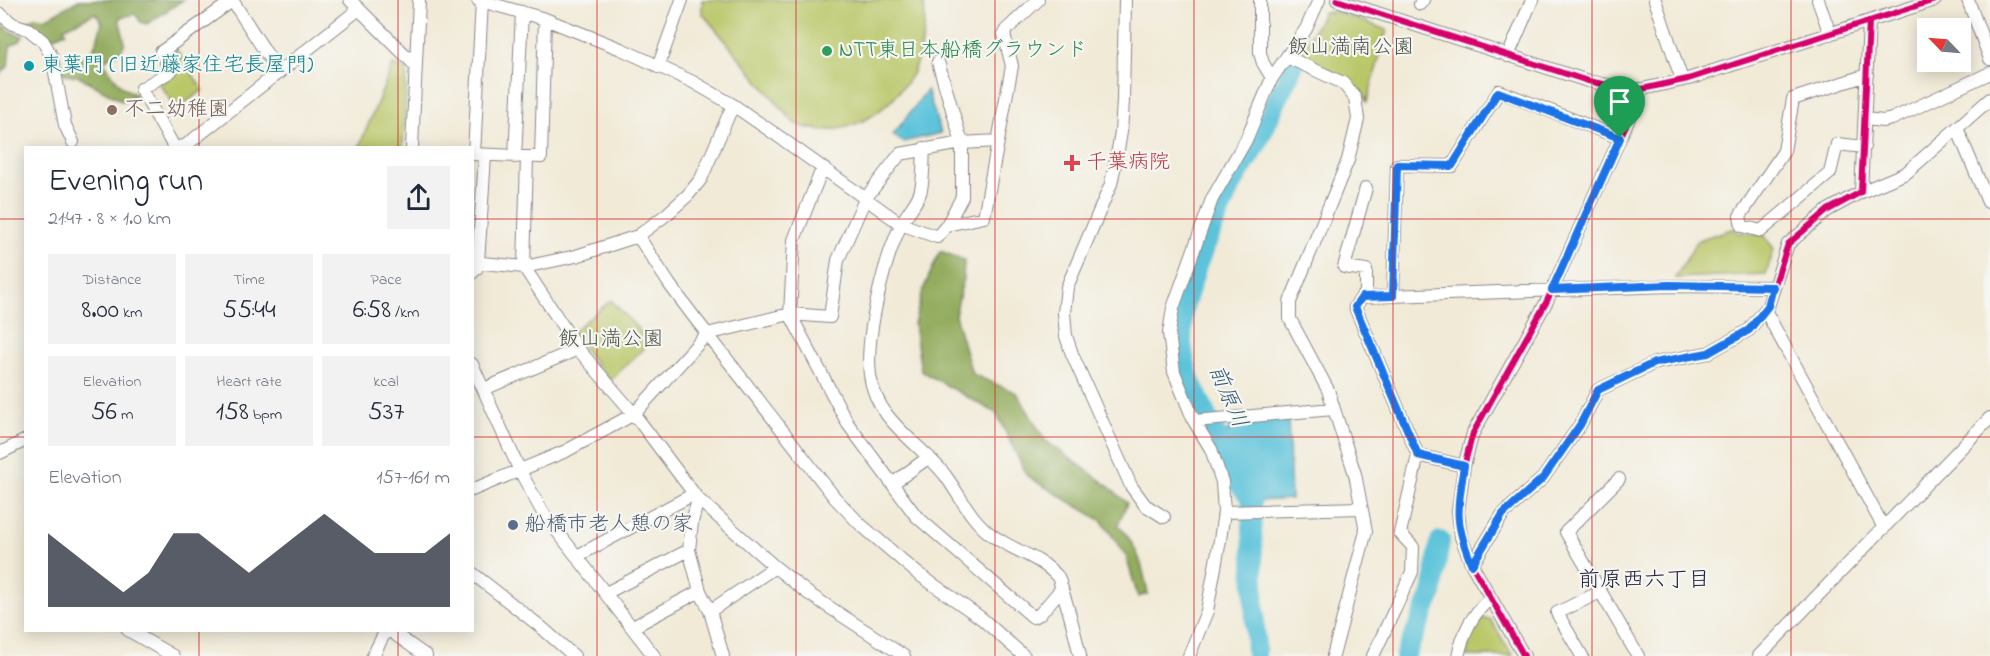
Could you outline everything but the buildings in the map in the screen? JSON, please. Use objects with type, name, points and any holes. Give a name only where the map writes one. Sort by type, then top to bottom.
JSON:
[{"type":"street","points":[[175,146],[141,89],[171,72],[161,52],[232,0],[279,73]]},
{"type":"street","points":[[416,146],[415,65],[419,0]]},
{"type":"street","points":[[732,105],[700,179],[681,201],[638,236],[576,256],[524,267],[474,265],[480,0],[546,19],[621,49],[693,82],[732,105],[901,224],[937,237],[962,196],[962,143],[938,62]]},
{"type":"street","points":[[658,67],[682,0]]},
{"type":"street","points":[[946,225],[984,217],[1012,66],[1004,34],[1038,0]]},
{"type":"street","points":[[1125,0],[1122,111],[1117,155],[1111,184],[1067,287],[1064,326],[1072,354],[1123,471],[1145,505],[1164,517]]},
{"type":"street","points":[[1260,0],[1262,17],[1260,53],[1272,78]]},
{"type":"street","points":[[1189,656],[1207,611],[1217,539],[1224,512],[1221,482],[1211,449],[1194,422],[1174,372],[1169,333],[1173,308],[1212,199],[1246,140],[1272,78],[1306,29],[1319,0]]},
{"type":"street","points":[[1337,0],[1371,5],[1508,56],[1588,81],[1627,89],[1642,89],[1682,80],[1869,22],[1907,4],[1935,0]]},
{"type":"street","points":[[1508,56],[1532,0]]},
{"type":"street","points":[[1655,0],[1682,80]]},
{"type":"street","points":[[1818,0],[1830,34]]},
{"type":"street","points":[[1968,0],[1990,59]]},
{"type":"street","points":[[185,146],[279,73],[355,5],[415,65]]},
{"type":"street","points":[[522,12],[521,157],[524,267],[578,349],[634,414],[696,497],[809,594],[904,656]]},
{"type":"street","points":[[0,14],[13,24],[28,29],[43,41],[52,57],[65,125],[73,142]]},
{"type":"street","points":[[477,155],[541,157],[546,19]]},
{"type":"street","points":[[1862,192],[1869,22]]},
{"type":"street","points":[[1287,57],[1343,83],[1355,98],[1358,119],[1348,160],[1290,302],[1290,319],[1328,390],[1335,410],[1355,474],[1366,531],[1333,656]]},
{"type":"street","points":[[1865,119],[1883,121],[1892,119],[1990,73]]},
{"type":"street","points":[[1864,147],[1837,144],[1830,173],[1761,231],[1740,224],[1740,216],[1784,151],[1793,99],[1867,75]]},
{"type":"street","points":[[1524,656],[1472,565],[1461,537],[1458,522],[1458,498],[1464,466],[1473,434],[1552,290],[1642,89]]},
{"type":"street","points":[[1393,296],[1397,165],[1452,166],[1498,92],[1620,138]]},
{"type":"street","points":[[1472,565],[1503,514],[1543,478],[1580,425],[1598,390],[1654,363],[1708,353],[1749,330],[1765,310],[1788,244],[1828,210],[1906,172],[1990,99]]},
{"type":"street","points":[[1957,128],[1988,202]]},
{"type":"street","points":[[474,489],[566,451],[634,414],[707,334],[790,314],[830,317],[838,260],[865,199],[900,153],[962,143],[998,141]]},
{"type":"street","points":[[924,148],[920,193],[901,224],[890,253],[872,324],[869,374],[874,394],[883,412],[911,443],[929,457],[946,477],[964,505],[989,533],[1042,563],[1059,579],[1080,656]]},
{"type":"street","points":[[822,169],[794,240],[790,314],[848,424],[916,516],[1033,616],[1040,614],[1062,588]]},
{"type":"street","points":[[1366,188],[1344,267],[1365,270],[1366,297]]},
{"type":"street","points":[[638,236],[670,285],[707,334],[812,470],[860,524],[917,573],[981,618],[1024,656]]},
{"type":"street","points":[[1373,656],[1412,572],[1413,547],[1400,533],[1418,455],[1355,307],[1362,297],[1669,285],[1773,287]]},
{"type":"street","points":[[1765,310],[1884,528]]},
{"type":"street","points":[[484,389],[578,349]]},
{"type":"street","points":[[474,368],[520,471],[543,513],[654,656]]},
{"type":"street","points":[[1194,422],[1335,410]]},
{"type":"street","points":[[1759,656],[1990,418]]},
{"type":"street","points":[[0,453],[24,441]]},
{"type":"street","points":[[1418,455],[1464,466]]},
{"type":"street","points":[[892,484],[929,457]]},
{"type":"street","points":[[1619,479],[1566,532],[1638,656]]},
{"type":"street","points":[[696,497],[689,550],[700,591],[710,610],[723,656]]},
{"type":"street","points":[[577,556],[696,497]]},
{"type":"street","points":[[1224,512],[1361,508]]},
{"type":"street","points":[[606,593],[689,550]]},
{"type":"street","points":[[710,610],[775,567]]},
{"type":"street","points":[[474,575],[574,656]]},
{"type":"street","points":[[633,627],[700,591]]},
{"type":"street","points":[[1582,656],[1557,613],[1600,592]]},
{"type":"street","points":[[1458,656],[1474,613],[1490,598]]},
{"type":"street","points":[[131,632],[173,656]]},
{"type":"street","points":[[373,656],[387,632]]},
{"type":"street","points":[[391,632],[426,656]]},
{"type":"green space","points":[[79,0],[183,0],[147,24],[141,22],[135,14],[119,18],[125,43],[121,51],[103,61],[121,85],[137,95],[122,101],[78,76],[70,76],[61,72],[60,65],[85,56],[94,47],[102,22],[95,13],[64,28],[66,32],[49,39],[25,23],[36,17],[45,19]]},
{"type":"green space","name":"NTT東日本船橋グラウンド","points":[[702,0],[923,0],[925,18],[923,36],[912,75],[887,105],[863,121],[850,126],[822,130],[808,128],[794,123],[702,13]]},
{"type":"green space","name":"飯山満南公園","points":[[1323,12],[1337,12],[1387,30],[1367,102],[1361,90],[1299,53]]},
{"type":"green space","points":[[0,23],[12,32],[23,36],[20,41],[10,46],[8,67],[0,74]]},
{"type":"green space","points":[[174,46],[203,90],[177,109],[159,83],[175,74],[166,52]]},
{"type":"green space","points":[[393,65],[407,69],[403,146],[359,146]]},
{"type":"green space","points":[[1735,228],[1736,232],[1764,235],[1774,249],[1766,274],[1675,278],[1698,240]]},
{"type":"green space","points":[[940,251],[964,260],[963,280],[955,315],[972,374],[1017,393],[1045,440],[1107,485],[1127,503],[1118,525],[1139,557],[1148,594],[1138,597],[1126,556],[1102,521],[1027,476],[996,413],[921,371],[914,324],[923,290]]},
{"type":"green space","name":"飯山満公園","points":[[611,300],[650,342],[610,381],[571,333]]},
{"type":"green space","points":[[1482,619],[1490,619],[1513,656],[1466,656],[1473,631]]},
{"type":"water","points":[[927,90],[941,133],[903,142],[893,135]]},
{"type":"water","points":[[1288,418],[1291,499],[1257,501],[1252,488],[1231,462],[1221,435],[1229,431],[1229,422]]},
{"type":"waterway","name":"前原川","points":[[1256,656],[1251,497],[1232,477],[1223,448],[1190,380],[1182,344],[1183,310],[1198,263],[1230,188],[1257,144],[1293,66]]},
{"type":"waterway","name":"前原川","points":[[1405,656],[1432,594],[1440,541]]},
{"type":"cycle path","points":[[1337,0],[1588,81],[1627,89],[1642,89],[1688,79],[1935,0]]},
{"type":"cycle path","points":[[1472,565],[1503,514],[1543,478],[1580,425],[1598,390],[1655,363],[1708,353],[1749,330],[1768,306],[1788,244],[1828,210],[1861,192],[1869,22]]},
{"type":"cycle path","points":[[1524,656],[1472,565],[1461,537],[1458,511],[1464,466],[1473,433],[1547,301],[1642,89]]},
{"type":"place","name":"NTT東日本船橋グラウンド","points":[[827,51]]},
{"type":"place","name":"東葉門 (旧近藤家住宅長屋門)","points":[[29,66]]},
{"type":"place","name":"不二幼稚園","points":[[112,110]]},
{"type":"place","name":"千葉病院","points":[[1072,163]]},
{"type":"place","name":"船橋市老人憩の家","points":[[513,525]]},
{"type":"district","name":"前原西六丁目","points":[[1644,581]]},
{"type":"route","points":[[1498,92],[1620,138],[1552,290],[1669,285],[1773,287],[1768,306],[1749,330],[1708,353],[1654,363],[1598,390],[1580,425],[1543,478],[1503,514],[1472,565],[1458,522],[1458,498],[1464,466],[1418,455],[1355,307],[1362,297],[1393,296],[1397,165],[1452,166],[1498,92]]}]
